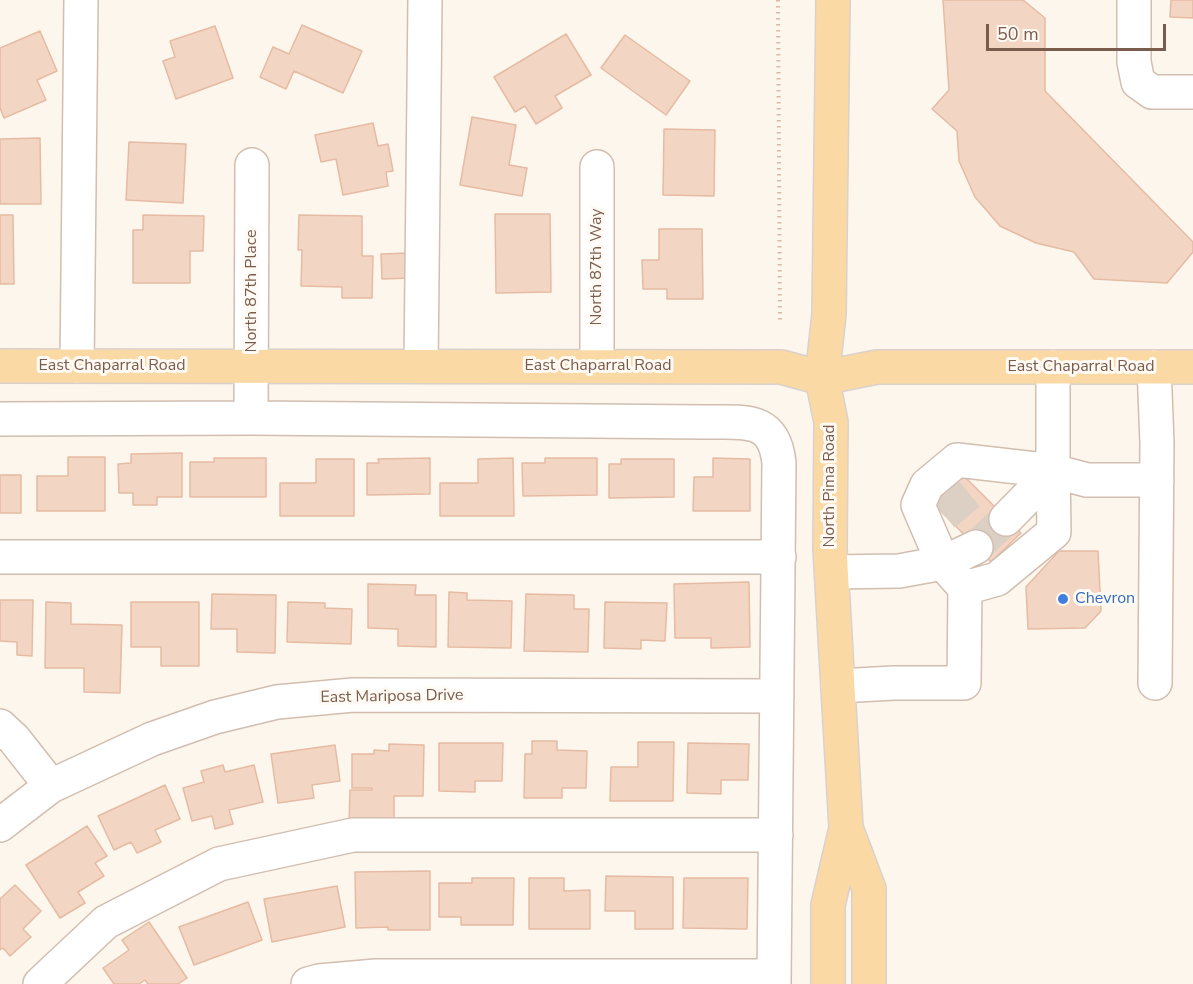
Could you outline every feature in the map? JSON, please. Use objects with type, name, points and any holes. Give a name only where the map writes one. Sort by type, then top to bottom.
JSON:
[{"type":"main road","name":"North Pima Road","points":[[828,984],[828,905],[846,828],[832,573],[831,422],[822,378],[829,314],[832,0]]},
{"type":"main road","name":"East Chaparral Road","points":[[0,366],[781,367],[822,378],[877,367],[1193,367]]},
{"type":"main road","name":"North Pima Road","points":[[846,828],[869,889],[869,984]]},
{"type":"street","points":[[77,366],[81,0]]},
{"type":"street","points":[[422,366],[425,0]]},
{"type":"street","points":[[1134,0],[1134,62],[1138,82],[1152,92],[1193,92]]},
{"type":"street","name":"North 87th Place","points":[[251,418],[252,165]]},
{"type":"street","name":"North 87th Way","points":[[597,167],[597,366]]},
{"type":"street","points":[[965,588],[997,579],[1054,532],[1053,367]]},
{"type":"street","points":[[1154,367],[1157,480],[1155,683]]},
{"type":"street","points":[[0,418],[747,423],[759,426],[770,434],[777,446],[779,557],[774,980],[376,976],[308,984]]},
{"type":"street","points":[[838,686],[964,683],[965,588],[943,563],[936,523],[918,505],[927,485],[957,460],[1053,471],[1087,480],[1157,480]]},
{"type":"street","points":[[976,488],[998,465]]},
{"type":"street","points":[[1006,519],[1053,471]]},
{"type":"street","points":[[832,573],[899,571],[943,563],[976,547]]},
{"type":"street","points":[[0,557],[779,557]]},
{"type":"street","name":"East Mariposa Drive","points":[[0,825],[51,786],[152,739],[215,717],[277,702],[352,695],[777,696]]},
{"type":"street","points":[[0,726],[14,739],[51,786]]},
{"type":"street","points":[[40,984],[106,922],[219,864],[353,835],[776,835]]},
{"type":"path","points":[[778,0],[780,321]]},
{"type":"building","points":[[943,0],[1023,0],[1045,18],[1045,91],[1193,242],[1193,252],[1167,283],[1094,279],[1074,252],[1036,243],[1000,226],[975,197],[959,161],[957,131],[932,109],[949,90]]},
{"type":"building","points":[[1171,0],[1193,0],[1193,18],[1170,17]]},
{"type":"building","points":[[302,25],[362,51],[343,93],[294,71],[286,89],[260,77],[273,47],[289,54]]},
{"type":"building","points":[[215,26],[233,78],[176,99],[163,61],[175,57],[170,41]]},
{"type":"building","points":[[40,31],[57,71],[37,80],[46,100],[4,118],[0,108],[0,48]]},
{"type":"building","points":[[566,34],[591,75],[555,96],[562,108],[536,124],[525,106],[515,112],[494,77]]},
{"type":"building","points":[[625,35],[690,81],[666,115],[601,68]]},
{"type":"building","points":[[472,117],[516,125],[509,165],[527,168],[522,196],[460,185]]},
{"type":"building","points":[[373,123],[378,146],[388,144],[393,171],[386,172],[388,186],[343,195],[336,159],[321,162],[315,135]]},
{"type":"building","points":[[664,129],[715,130],[714,196],[663,195]]},
{"type":"building","points":[[40,138],[41,204],[0,204],[0,139]]},
{"type":"building","points":[[129,142],[186,144],[183,203],[126,200]]},
{"type":"building","points":[[495,214],[550,214],[551,292],[496,293]]},
{"type":"building","points":[[0,215],[13,215],[14,284],[0,284]]},
{"type":"building","points":[[143,215],[204,216],[203,251],[190,251],[190,283],[133,283],[133,230],[143,230]]},
{"type":"building","points":[[299,215],[362,216],[362,256],[373,256],[372,298],[342,298],[342,287],[301,286],[302,250],[298,250]]},
{"type":"building","points":[[659,229],[702,229],[703,299],[667,299],[667,289],[643,289],[642,260],[659,260]]},
{"type":"building","points":[[410,253],[410,278],[382,279],[381,254]]},
{"type":"building","points":[[182,453],[182,497],[157,497],[157,505],[133,505],[133,493],[119,493],[118,464],[131,463],[131,454]]},
{"type":"building","points":[[68,457],[105,457],[105,511],[37,511],[37,476],[68,476]]},
{"type":"building","points":[[214,458],[266,458],[266,497],[190,497],[190,462],[214,462]]},
{"type":"building","points":[[430,458],[430,494],[367,495],[367,463],[379,463],[378,459]]},
{"type":"building","points":[[513,458],[514,516],[440,516],[440,483],[478,483],[478,459]]},
{"type":"building","points":[[545,458],[597,458],[597,495],[523,496],[522,463],[545,463]]},
{"type":"building","points":[[713,458],[750,459],[750,511],[693,511],[694,477],[713,477]]},
{"type":"building","points":[[316,459],[354,459],[354,516],[280,516],[280,483],[316,483]]},
{"type":"building","points":[[621,459],[674,459],[674,497],[609,498],[609,464],[621,464]]},
{"type":"building","points":[[957,469],[1021,533],[991,562],[928,498]]},
{"type":"building","points":[[0,475],[21,475],[21,513],[0,513]]},
{"type":"building","name":"Chevron","points":[[1059,551],[1098,551],[1101,611],[1085,628],[1028,629],[1026,587]]},
{"type":"building","points":[[749,582],[750,647],[711,648],[711,638],[675,638],[674,584]]},
{"type":"building","points":[[368,584],[416,585],[415,595],[436,595],[436,647],[398,646],[398,629],[368,628]]},
{"type":"building","points":[[449,592],[467,593],[467,600],[512,601],[511,648],[448,647]]},
{"type":"building","points":[[212,594],[276,595],[275,653],[237,652],[237,629],[211,629]]},
{"type":"building","points":[[526,594],[574,595],[574,609],[589,609],[588,652],[524,651]]},
{"type":"building","points":[[0,600],[33,600],[32,656],[17,655],[17,642],[0,641]]},
{"type":"building","points":[[46,602],[71,603],[71,624],[122,625],[120,693],[84,692],[84,668],[45,668]]},
{"type":"building","points":[[131,602],[199,602],[199,666],[161,666],[161,647],[131,647]]},
{"type":"building","points":[[288,602],[325,603],[325,608],[352,609],[351,644],[287,642]]},
{"type":"building","points":[[605,602],[667,603],[665,641],[641,640],[641,649],[604,648]]},
{"type":"building","points":[[532,741],[557,741],[557,750],[587,751],[586,788],[562,788],[562,798],[524,798],[525,754],[532,754]]},
{"type":"building","points":[[638,742],[674,742],[673,801],[610,801],[611,767],[638,767]]},
{"type":"building","points":[[439,743],[503,743],[502,781],[475,781],[475,792],[439,791]]},
{"type":"building","points":[[688,743],[749,744],[748,780],[721,780],[721,794],[687,793]]},
{"type":"building","points":[[389,744],[424,745],[423,796],[394,796],[394,825],[349,825],[350,790],[372,790],[372,788],[352,788],[352,754],[374,754],[374,750],[389,751]]},
{"type":"building","points":[[335,745],[340,781],[312,785],[314,798],[278,803],[271,754]]},
{"type":"building","points":[[223,765],[225,772],[254,765],[263,802],[229,810],[233,824],[215,829],[212,816],[192,821],[183,788],[204,782],[201,771]]},
{"type":"building","points":[[165,785],[180,819],[155,830],[161,842],[137,853],[131,842],[114,850],[98,816]]},
{"type":"building","points":[[87,826],[107,856],[95,863],[104,876],[78,892],[85,903],[60,918],[26,865]]},
{"type":"building","points":[[430,871],[430,930],[388,930],[388,927],[356,928],[355,872]]},
{"type":"building","points":[[606,876],[673,877],[673,929],[635,929],[635,911],[605,911]]},
{"type":"building","points":[[472,878],[514,878],[513,925],[461,925],[461,917],[439,917],[439,883],[472,883]]},
{"type":"building","points":[[529,878],[564,878],[564,891],[590,890],[590,929],[529,929]]},
{"type":"building","points":[[684,878],[748,878],[747,929],[683,928]]},
{"type":"building","points":[[15,885],[41,911],[23,929],[31,937],[10,956],[3,948],[0,950],[0,899]]},
{"type":"building","points":[[337,886],[345,927],[272,942],[264,899]]},
{"type":"building","points":[[248,902],[262,940],[194,965],[179,927]]},
{"type":"building","points":[[149,922],[187,978],[178,984],[148,984],[145,980],[139,984],[114,984],[103,968],[129,950],[122,940]]},
{"type":"tunnel","points":[[944,515],[976,488]]},
{"type":"tunnel","points":[[976,547],[1006,519]]},
{"type":"place","name":"Chevron","points":[[1063,599]]}]
